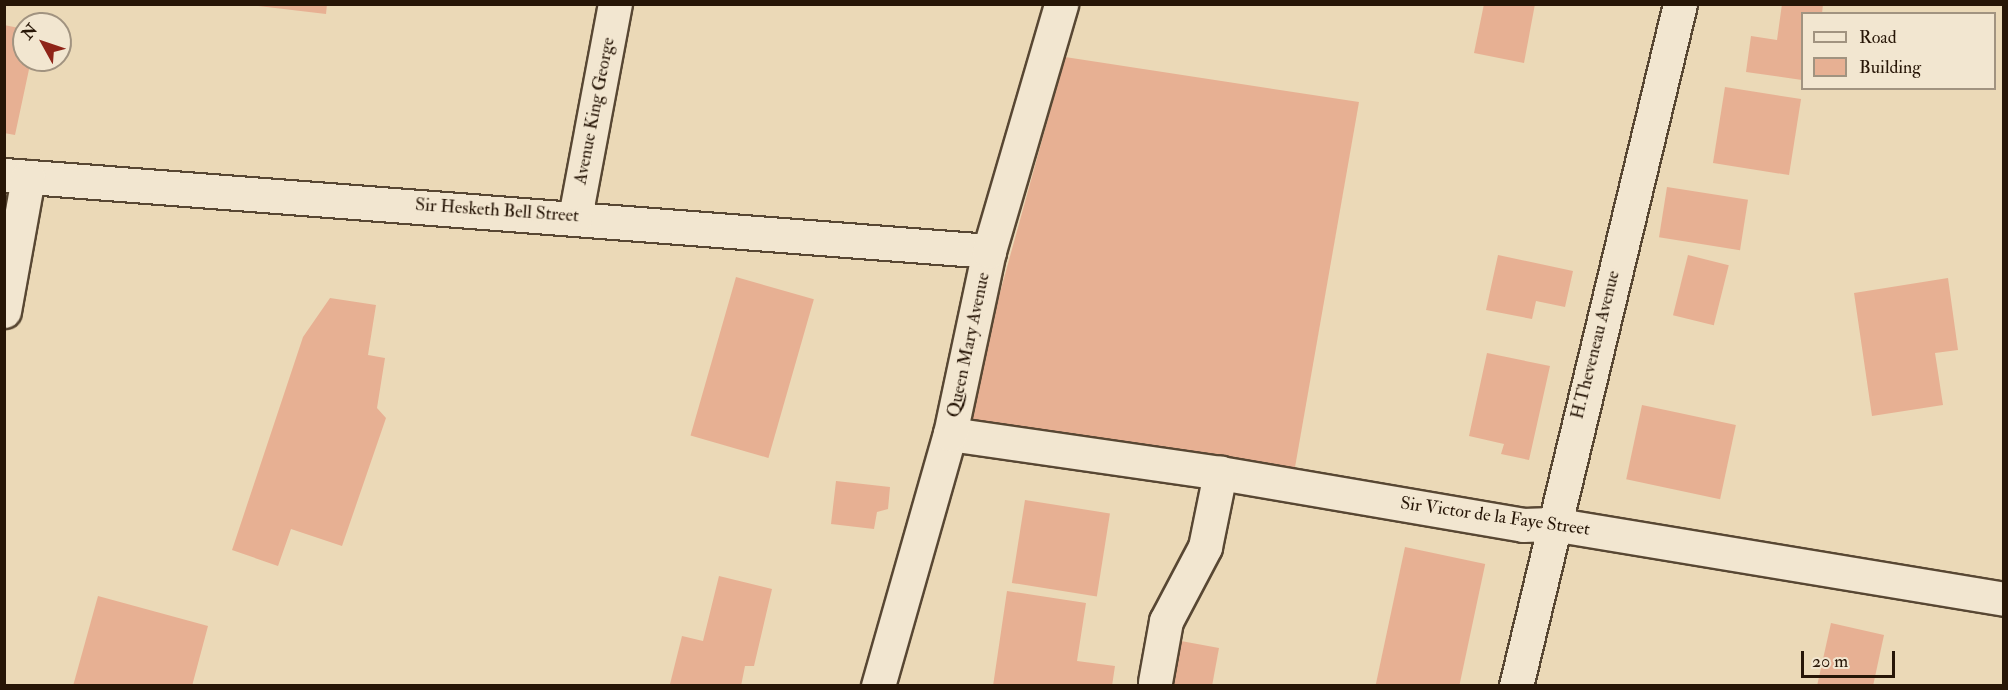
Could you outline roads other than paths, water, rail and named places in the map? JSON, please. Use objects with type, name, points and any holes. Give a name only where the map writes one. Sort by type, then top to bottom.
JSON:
[{"type":"street","name":"Avenue King George","points":[[575,217],[615,4]]},
{"type":"street","name":"Queen Mary Avenue","points":[[878,686],[950,434],[989,251],[1060,4]]},
{"type":"street","name":"H.Theveneau Avenue","points":[[1516,686],[1552,524],[1680,4]]},
{"type":"street","name":"Sir Hesketh Bell Street","points":[[16,176],[575,217],[989,251]]},
{"type":"street","points":[[4,311],[16,176]]},
{"type":"street","name":"Sir Victor de la Faye Street","points":[[950,434],[1220,474],[1522,525],[1552,524],[2004,599]]},
{"type":"street","points":[[1155,682],[1166,621],[1205,547],[1220,474]]}]
